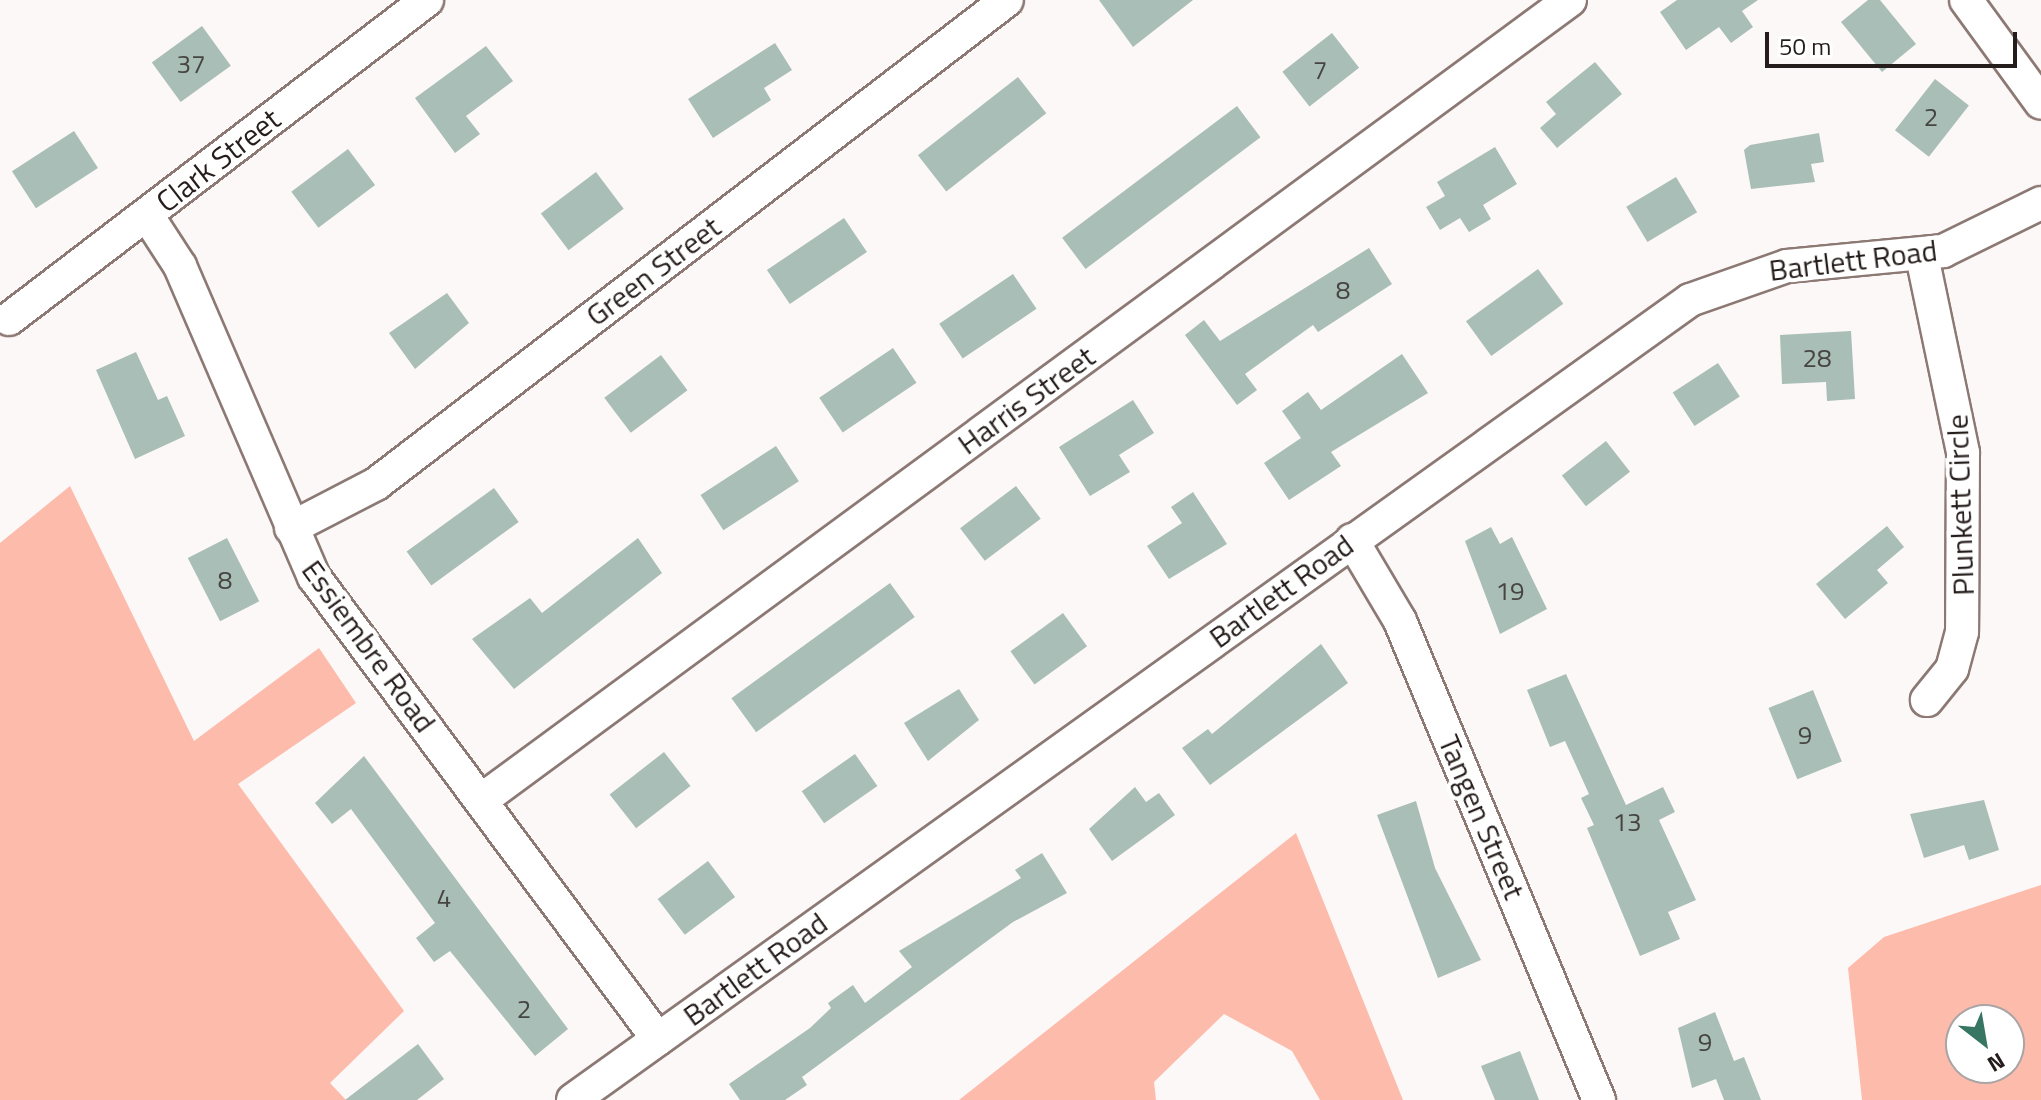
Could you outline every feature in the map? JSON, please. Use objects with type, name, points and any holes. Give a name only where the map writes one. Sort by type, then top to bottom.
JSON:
[{"type":"street","name":"Clark Street","points":[[9,319],[427,0]]},
{"type":"street","name":"Green Street","points":[[291,528],[376,484],[1007,0]]},
{"type":"street","name":"Harris Street","points":[[483,799],[1570,0]]},
{"type":"street","points":[[1966,0],[2041,103]]},
{"type":"street","name":"Bartlett Road","points":[[573,1100],[1352,540],[1713,288],[1787,266],[1922,256],[1986,234],[2041,203]]},
{"type":"street","name":"Essiembre Road","points":[[147,215],[180,266],[291,528],[339,614],[483,799],[658,1039]]},
{"type":"street","name":"Plunkett Circle","points":[[1922,256],[1963,453],[1959,652],[1927,700]]},
{"type":"street","name":"Tangen Street","points":[[1352,540],[1400,621],[1599,1100]]},
{"type":"shaded area","points":[[70,486],[194,741],[319,648],[356,703],[238,784],[404,1011],[330,1083],[346,1100],[0,1100],[0,543]]},
{"type":"shaded area","points":[[1296,833],[1403,1100],[1320,1100],[1292,1051],[1224,1014],[1154,1082],[1156,1100],[959,1100]]},
{"type":"shaded area","points":[[2041,885],[2041,1100],[1862,1100],[1848,968],[1884,937]]},
{"type":"building","points":[[1099,0],[1193,0],[1133,47]]},
{"type":"building","points":[[1677,0],[1758,0],[1742,11],[1753,27],[1731,43],[1719,27],[1686,50],[1660,12]]},
{"type":"building","points":[[1868,0],[1880,0],[1916,44],[1882,72],[1841,22]]},
{"type":"building","points":[[202,26],[231,66],[181,102],[152,62]]},
{"type":"building","points":[[1332,33],[1359,68],[1309,106],[1282,72]]},
{"type":"building","points":[[775,43],[792,70],[764,88],[771,100],[713,138],[688,99]]},
{"type":"building","points":[[486,46],[513,81],[466,116],[480,134],[455,153],[415,98]]},
{"type":"building","points":[[1595,62],[1622,94],[1557,148],[1540,128],[1556,114],[1546,102]]},
{"type":"building","points":[[1018,77],[1046,113],[946,191],[918,155]]},
{"type":"building","points":[[1935,79],[1969,105],[1929,157],[1895,130]]},
{"type":"building","points":[[1237,106],[1260,137],[1086,269],[1062,238]]},
{"type":"building","points":[[74,131],[98,168],[36,208],[12,171]]},
{"type":"building","points":[[1819,133],[1824,162],[1811,164],[1815,182],[1751,189],[1744,150],[1750,145]]},
{"type":"building","points":[[1495,147],[1517,184],[1483,205],[1491,219],[1469,232],[1460,218],[1440,230],[1426,207],[1445,196],[1437,182]]},
{"type":"building","points":[[348,149],[375,185],[318,228],[291,192]]},
{"type":"building","points":[[596,172],[624,209],[569,250],[541,214]]},
{"type":"building","points":[[1676,177],[1697,212],[1647,242],[1626,207]]},
{"type":"building","points":[[844,218],[867,252],[790,304],[767,270]]},
{"type":"building","points":[[1369,248],[1392,284],[1318,332],[1313,325],[1245,374],[1257,390],[1237,405],[1185,335],[1204,320],[1220,341]]},
{"type":"building","points":[[1538,269],[1563,304],[1491,356],[1466,321]]},
{"type":"building","points":[[1013,274],[1036,309],[963,359],[939,324]]},
{"type":"building","points":[[447,293],[469,323],[415,369],[389,333]]},
{"type":"building","points":[[1851,331],[1855,399],[1827,401],[1826,382],[1782,384],[1780,335]]},
{"type":"building","points":[[893,348],[916,383],[843,433],[819,398]]},
{"type":"building","points":[[136,352],[158,400],[167,396],[185,436],[135,459],[96,370]]},
{"type":"building","points":[[1402,354],[1428,393],[1331,452],[1341,466],[1289,500],[1264,463],[1301,438],[1282,411],[1308,392],[1321,410]]},
{"type":"building","points":[[661,355],[687,390],[631,433],[604,398]]},
{"type":"building","points":[[1718,363],[1740,397],[1694,426],[1673,392]]},
{"type":"building","points":[[1133,400],[1154,433],[1119,455],[1130,472],[1090,496],[1059,447]]},
{"type":"building","points":[[1606,441],[1630,472],[1586,506],[1562,475]]},
{"type":"building","points":[[776,446],[799,481],[723,530],[701,495]]},
{"type":"building","points":[[1016,486],[1041,519],[985,561],[960,528]]},
{"type":"building","points":[[494,488],[519,522],[431,585],[407,551]]},
{"type":"building","points":[[1193,492],[1227,544],[1169,579],[1147,546],[1182,523],[1171,507]]},
{"type":"building","points":[[1887,526],[1904,547],[1877,570],[1888,583],[1845,619],[1816,584]]},
{"type":"building","points":[[1491,527],[1500,544],[1512,537],[1547,609],[1500,634],[1465,541]]},
{"type":"building","points":[[227,538],[259,601],[220,621],[188,558]]},
{"type":"building","points":[[638,538],[662,573],[514,689],[472,639],[530,598],[542,613]]},
{"type":"building","points":[[890,583],[915,617],[756,732],[731,698]]},
{"type":"building","points":[[1063,613],[1087,646],[1035,684],[1010,651]]},
{"type":"building","points":[[1321,644],[1348,683],[1210,785],[1182,748],[1208,729],[1212,734]]},
{"type":"building","points":[[1566,674],[1626,805],[1663,787],[1675,812],[1659,820],[1696,900],[1668,912],[1680,939],[1640,956],[1587,828],[1594,825],[1581,798],[1589,794],[1565,741],[1550,747],[1527,690]]},
{"type":"building","points":[[959,689],[979,720],[928,761],[904,723]]},
{"type":"building","points":[[1813,690],[1842,761],[1797,779],[1768,708]]},
{"type":"building","points":[[664,752],[690,786],[636,828],[610,794]]},
{"type":"building","points":[[855,754],[877,786],[824,823],[802,791]]},
{"type":"building","points":[[364,756],[568,1029],[535,1056],[450,951],[434,962],[416,938],[435,923],[351,809],[332,824],[315,803]]},
{"type":"building","points":[[1135,787],[1146,802],[1159,793],[1175,815],[1112,861],[1089,829]]},
{"type":"building","points":[[1984,800],[1999,850],[1969,860],[1964,845],[1924,858],[1910,814]]},
{"type":"building","points":[[1416,801],[1435,868],[1481,960],[1438,978],[1377,815]]},
{"type":"building","points":[[1042,853],[1067,893],[1013,922],[802,1077],[807,1085],[785,1100],[740,1100],[729,1084],[810,1028],[831,1008],[828,1003],[853,985],[865,1003],[912,967],[899,951],[1021,878],[1015,870]]},
{"type":"building","points":[[708,861],[735,897],[685,935],[658,899]]},
{"type":"building","points":[[1715,1012],[1734,1061],[1744,1057],[1761,1100],[1724,1100],[1716,1079],[1692,1088],[1678,1028]]},
{"type":"building","points":[[418,1044],[444,1079],[417,1100],[345,1100]]},
{"type":"building","points":[[1520,1051],[1539,1100],[1495,1100],[1481,1066]]}]
